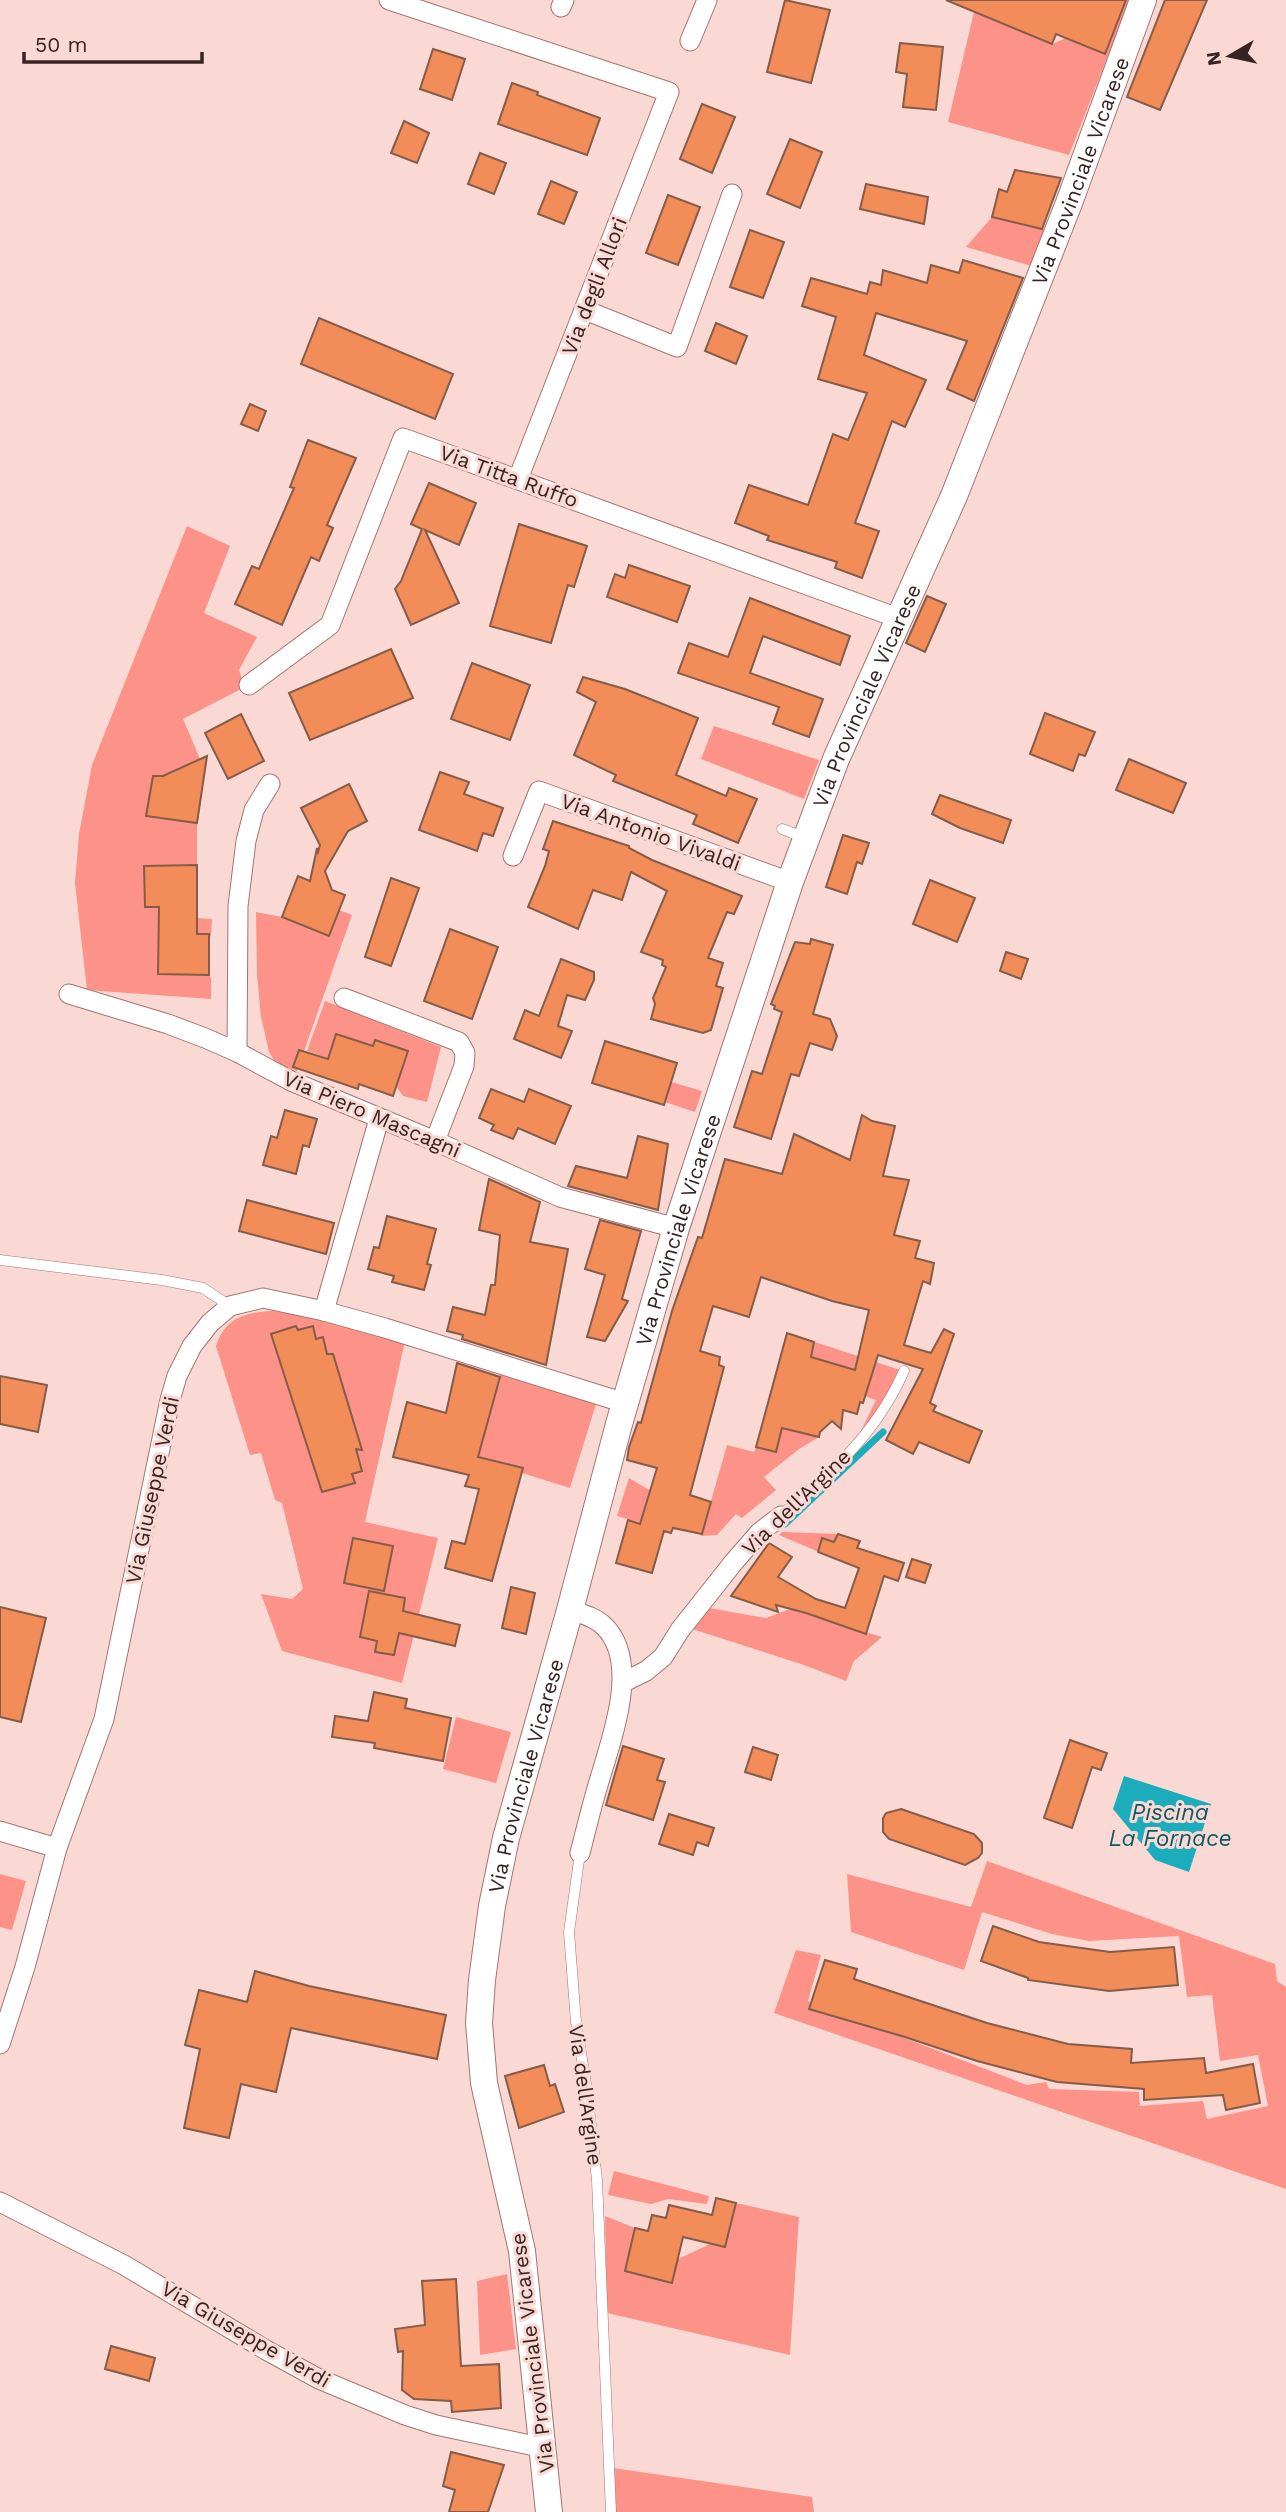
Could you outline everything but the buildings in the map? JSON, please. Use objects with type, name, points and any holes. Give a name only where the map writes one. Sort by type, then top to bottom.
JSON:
[{"type":"main road","name":"Via Provinciale Vicarese","points":[[549,2512],[522,2251],[484,2084],[480,2013],[487,1942],[506,1838],[625,1403],[676,1228],[790,882],[794,833],[836,759],[954,496],[1069,203],[1143,0]]},
{"type":"street","name":"Via degli Allori","points":[[389,0],[669,92],[518,479]]},
{"type":"street","points":[[690,41],[707,0]]},
{"type":"street","points":[[585,310],[677,347],[732,194]]},
{"type":"street","name":"Via Titta Ruffo","points":[[249,685],[330,625],[403,438],[898,618]]},
{"type":"street","points":[[237,1052],[239,893],[246,841],[254,810],[270,784]]},
{"type":"street","name":"Via Antonio Vivaldi","points":[[513,856],[539,791],[790,882]]},
{"type":"street","name":"Via Piero Mascagni","points":[[69,994],[168,1024],[237,1052],[377,1125],[435,1141],[560,1197],[676,1228]]},
{"type":"street","points":[[344,999],[459,1042],[465,1053],[464,1066],[435,1141]]},
{"type":"street","points":[[324,1311],[377,1125]]},
{"type":"street","name":"Via Giuseppe Verdi","points":[[0,2044],[25,1968],[57,1848],[104,1719],[170,1400],[177,1376],[192,1346],[209,1323],[230,1306],[263,1298],[324,1311],[506,1364],[625,1403]]},
{"type":"street","name":"Via dell'Argine","points":[[622,1684],[646,1671],[663,1657],[680,1630],[733,1563],[760,1532],[781,1517]]},
{"type":"street","name":"Via dell'Argine","points":[[570,1610],[602,1623],[611,1633],[619,1653],[622,1684],[616,1723],[580,1853]]},
{"type":"street","points":[[0,1831],[57,1848]]},
{"type":"street","name":"Via Giuseppe Verdi","points":[[0,2202],[124,2264],[319,2379],[436,2425],[544,2448]]},
{"type":"lane","points":[[0,1260],[162,1279],[203,1288],[230,1306]]},
{"type":"lane","name":"Via dell'Argine","points":[[781,1517],[856,1445],[892,1399],[904,1371]]},
{"type":"lane","name":"Via dell'Argine","points":[[580,1853],[569,1932],[576,2022],[597,2180],[611,2512]]},
{"type":"shaded area","points":[[1126,0],[1130,0],[1069,155],[948,122],[974,12],[1052,44],[1066,38],[1105,54]]},
{"type":"shaded area","points":[[992,217],[1049,230],[1032,266],[966,247]]},
{"type":"shaded area","points":[[187,526],[230,546],[204,613],[257,637],[239,670],[245,687],[183,719],[200,759],[163,776],[153,776],[146,815],[197,823],[197,918],[212,919],[211,937],[209,934],[159,933],[158,973],[209,975],[211,999],[87,990],[75,883],[79,834],[92,765]]},
{"type":"shaded area","points":[[714,726],[819,760],[804,799],[701,759]]},
{"type":"shaded area","points":[[339,910],[352,915],[297,1071],[276,1063],[269,1052],[261,1017],[257,975],[256,912],[282,917],[328,936]]},
{"type":"shaded area","points":[[325,1001],[441,1047],[427,1102],[403,1096],[396,1086],[408,1051],[375,1040],[373,1046],[336,1034],[328,1058],[307,1051]]},
{"type":"shaded area","points":[[671,1082],[702,1091],[695,1112],[665,1102]]},
{"type":"shaded area","points":[[273,1311],[298,1313],[405,1341],[365,1522],[438,1538],[402,1683],[282,1651],[261,1594],[292,1599],[303,1589],[282,1503],[275,1500],[261,1453],[250,1455],[216,1346],[225,1329],[237,1318]]},
{"type":"shaded area","points":[[815,1342],[900,1370],[873,1421],[859,1435],[876,1400],[807,1375]]},
{"type":"shaded area","points":[[500,1374],[596,1404],[570,1488],[522,1473],[523,1468],[478,1457]]},
{"type":"shaded area","points":[[782,1428],[819,1437],[764,1477],[776,1490],[742,1518],[736,1514],[717,1535],[701,1536],[727,1445],[754,1452],[756,1447],[776,1452]]},
{"type":"shaded area","points":[[629,1478],[651,1491],[651,1526],[617,1516]]},
{"type":"shaded area","points":[[782,1532],[838,1534],[828,1556],[779,1535]]},
{"type":"shaded area","points":[[709,1608],[766,1618],[790,1609],[882,1637],[854,1661],[846,1681],[689,1628]]},
{"type":"shaded area","points":[[456,1717],[511,1732],[496,1783],[443,1769]]},
{"type":"shaded area","points":[[987,1861],[1275,1964],[1277,1981],[1286,1987],[1286,2189],[774,2013],[796,1950],[821,1955],[808,2001],[1027,2085],[1046,2082],[1049,2089],[1139,2092],[1140,2106],[1203,2101],[1207,2119],[1268,2106],[1258,2055],[1220,2061],[1212,1995],[1187,1997],[1179,1936],[1089,1941],[1052,1934],[982,1912],[964,1970],[851,1932],[847,1874],[971,1907]]},
{"type":"shaded area","points":[[0,1874],[26,1881],[12,1930],[0,1927]]},
{"type":"shaded area","points":[[614,2171],[709,2196],[707,2204],[668,2199],[651,2204],[608,2195]]},
{"type":"shaded area","points":[[736,2203],[799,2217],[790,2355],[607,2313],[605,2216],[635,2228],[625,2271],[672,2283],[678,2259],[710,2244],[725,2247]]},
{"type":"shaded area","points":[[507,2274],[516,2349],[480,2355],[477,2281]]},
{"type":"shaded area","points":[[613,2468],[812,2497],[814,2512],[616,2512]]},
{"type":"water","name":"Piscina La Fornace","points":[[1124,1776],[1211,1804],[1189,1872],[1155,1860],[1113,1809]]},
{"type":"waterway","points":[[785,1524],[883,1432]]}]
